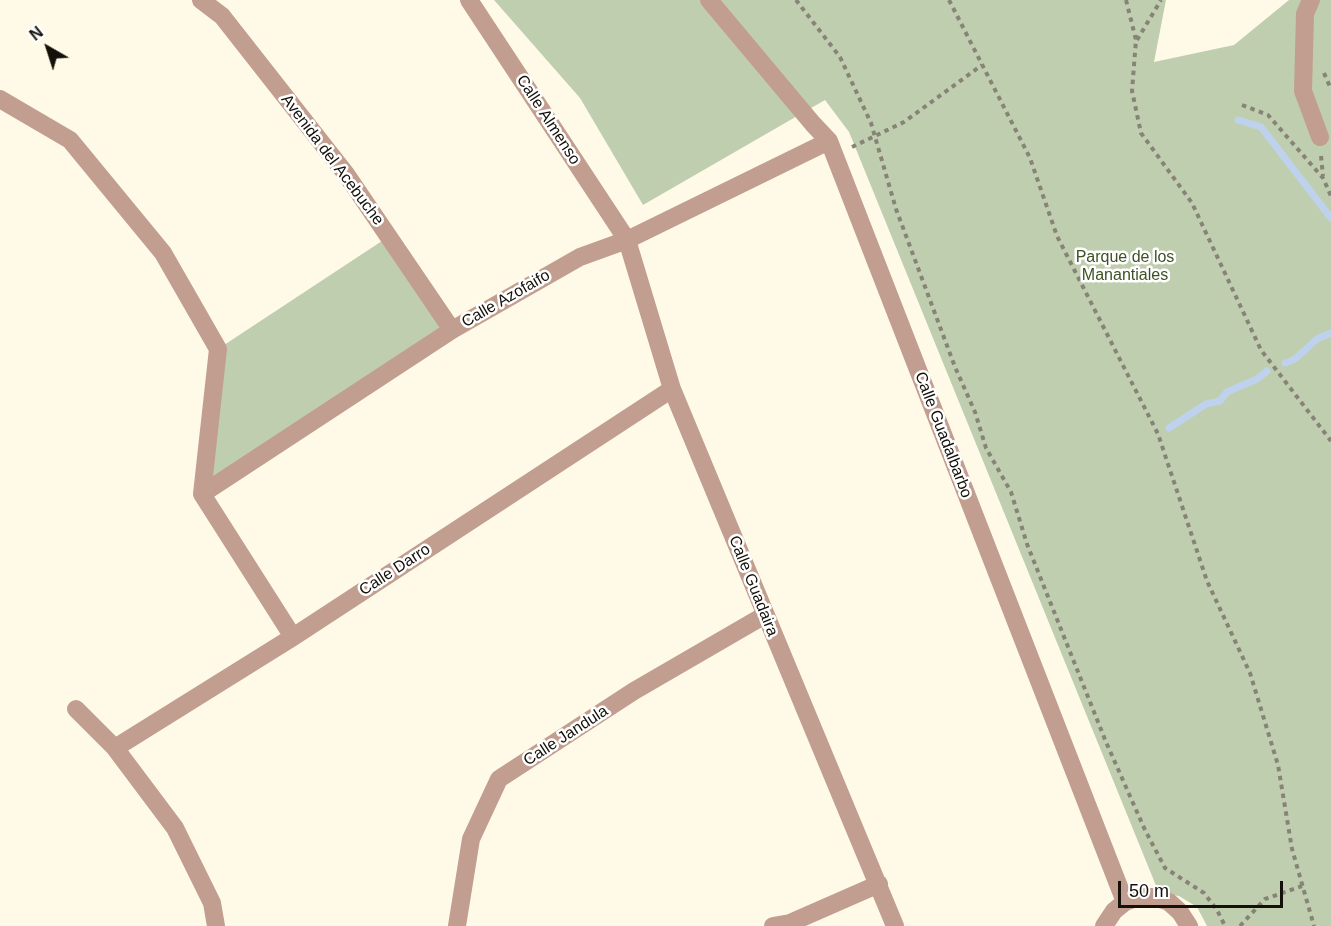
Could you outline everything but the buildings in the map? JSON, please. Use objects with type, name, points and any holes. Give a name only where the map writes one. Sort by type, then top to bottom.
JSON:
[{"type":"street","name":"Avenida del Acebuche","points":[[201,0],[222,16],[346,174],[452,330]]},
{"type":"street","name":"Calle Almenso","points":[[469,0],[627,240]]},
{"type":"street","name":"Calle Guadalbarbo","points":[[709,0],[832,148],[1125,902]]},
{"type":"street","points":[[1311,0],[1305,14],[1303,91],[1320,137]]},
{"type":"street","points":[[0,99],[70,140],[163,253],[218,349],[202,494],[293,637]]},
{"type":"street","name":"Calle Azofaifo","points":[[202,494],[452,330],[580,257],[627,240],[832,148]]},
{"type":"street","name":"Calle Guadaira","points":[[627,240],[672,389],[895,926]]},
{"type":"street","name":"Calle Darro","points":[[115,748],[293,637],[672,389]]},
{"type":"street","name":"Calle Jandula","points":[[457,926],[471,839],[499,779],[634,691],[765,615]]},
{"type":"street","points":[[76,709],[115,748],[175,828],[212,903],[216,926]]},
{"type":"street","points":[[773,926],[790,922],[879,884]]},
{"type":"street","points":[[1104,926],[1114,911],[1125,902],[1139,897],[1154,897],[1169,902],[1180,912],[1189,926]]},
{"type":"path","points":[[796,0],[840,57],[875,134],[896,208],[955,368],[975,412],[986,448],[1011,492],[1027,544],[1125,785],[1165,868],[1204,893],[1217,910],[1225,926]]},
{"type":"path","points":[[949,0],[1030,158],[1057,236],[1158,434],[1207,581],[1253,683],[1278,765],[1292,849],[1314,926]]},
{"type":"path","points":[[1126,0],[1136,40],[1132,91],[1141,133],[1192,203],[1261,350],[1331,441]]},
{"type":"path","points":[[1136,40],[1161,0]]},
{"type":"path","points":[[832,148],[904,122],[982,65]]},
{"type":"path","points":[[1242,105],[1268,116],[1323,178],[1331,196]]},
{"type":"path","points":[[1240,926],[1265,899],[1302,886]]},
{"type":"green space","name":"Parque de los Manantiales","points":[[494,0],[1166,0],[1154,62],[1234,45],[1289,0],[1331,0],[1331,926],[1207,926],[1197,907],[1179,896],[1159,893],[849,132],[825,100],[643,205],[580,98]]},
{"type":"green space","points":[[388,237],[452,330],[202,494],[218,349]]},
{"type":"waterway","points":[[1238,120],[1261,127],[1331,218]]},
{"type":"waterway","points":[[1285,363],[1295,359],[1317,339],[1331,333]]},
{"type":"waterway","points":[[1169,428],[1206,404],[1220,401],[1227,392],[1257,379],[1267,371]]}]
